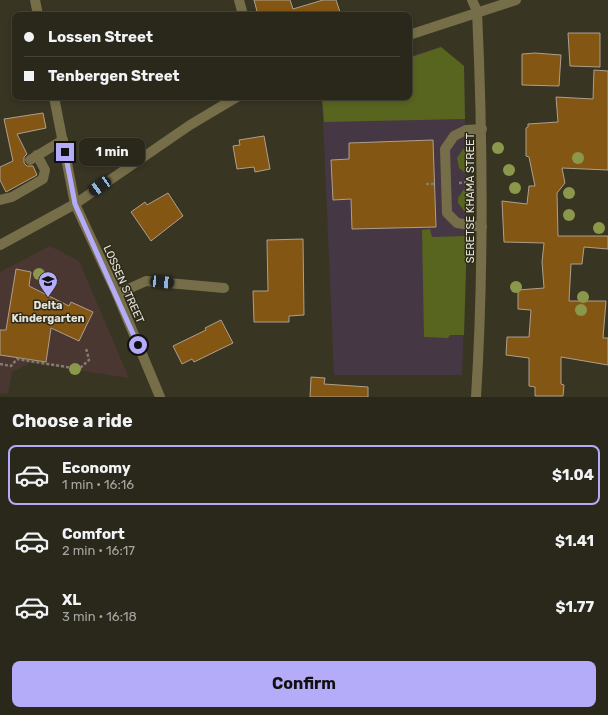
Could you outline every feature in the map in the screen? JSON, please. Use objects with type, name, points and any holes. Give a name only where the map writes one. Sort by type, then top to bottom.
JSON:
[{"type":"street","points":[[35,0],[37,12]]},
{"type":"street","points":[[239,0],[242,12]]},
{"type":"street","name":"SERETSE KHAMA STREET","points":[[472,0],[477,11],[482,129],[482,227],[476,397]]},
{"type":"street","points":[[412,34],[477,11],[516,0]]},
{"type":"street","name":"LOSSEN STREET","points":[[55,100],[75,204],[117,294],[160,397]]},
{"type":"street","points":[[0,245],[75,204],[190,125],[232,100]]},
{"type":"street","points":[[482,129],[466,130],[454,136],[446,149],[448,213],[457,223],[482,227]]},
{"type":"street","points":[[0,200],[12,197],[43,179],[45,170],[33,158],[63,140]]},
{"type":"street","points":[[117,294],[146,281],[224,288]]},
{"type":"path","points":[[0,364],[10,366],[17,359],[79,368],[89,360],[86,348]]},
{"type":"shaded area","points":[[441,47],[464,66],[467,236],[462,375],[334,375],[322,100],[412,100],[412,55]]},
{"type":"shaded area","name":"Delta Kindergarten","points":[[50,246],[79,261],[129,378],[30,363],[12,372],[8,394],[0,393],[0,272]]},
{"type":"green space","points":[[441,47],[464,66],[465,119],[324,122],[322,100],[412,100],[412,57]]},
{"type":"green space","points":[[469,148],[470,172],[464,172],[459,168],[457,158],[463,149]]},
{"type":"green space","points":[[470,188],[471,212],[465,212],[458,203],[458,198],[464,189]]},
{"type":"green space","points":[[430,229],[432,237],[467,236],[464,335],[450,335],[448,338],[424,337],[422,230]]},
{"type":"building","points":[[254,0],[290,0],[293,9],[323,0],[336,0],[340,12],[257,12]]},
{"type":"building","points":[[568,33],[600,33],[600,67],[570,66]]},
{"type":"building","points":[[535,53],[561,55],[559,86],[522,85],[522,54]]},
{"type":"building","points":[[594,70],[608,71],[608,170],[562,168],[565,183],[557,193],[558,236],[608,236],[608,249],[584,247],[582,264],[571,264],[569,301],[606,301],[603,338],[608,338],[608,365],[561,357],[561,384],[564,385],[563,396],[535,396],[535,387],[529,386],[529,358],[506,355],[507,337],[529,337],[531,310],[518,309],[518,290],[544,288],[542,262],[544,243],[504,242],[502,201],[527,204],[529,186],[535,186],[529,157],[526,156],[526,128],[528,127],[528,124],[558,122],[556,97],[593,99]]},
{"type":"building","points":[[43,113],[46,128],[17,134],[27,154],[24,157],[24,163],[27,166],[33,166],[37,175],[6,192],[0,180],[0,167],[13,161],[4,119]]},
{"type":"building","points":[[264,136],[270,169],[255,172],[254,167],[237,169],[233,146],[240,145],[239,140]]},
{"type":"building","points":[[433,140],[436,227],[352,229],[351,199],[333,200],[331,160],[349,159],[349,143]]},
{"type":"building","points":[[168,193],[183,216],[151,241],[131,212],[145,202],[147,205]]},
{"type":"building","points":[[303,239],[304,315],[289,316],[289,322],[254,322],[253,291],[268,291],[267,240]]},
{"type":"building","points":[[16,269],[31,272],[29,286],[69,306],[71,302],[93,312],[79,341],[51,328],[46,362],[0,355],[0,330],[6,330]]},
{"type":"building","points":[[221,320],[233,343],[194,362],[192,359],[182,364],[173,346],[206,330],[205,328]]},
{"type":"building","points":[[311,377],[325,378],[324,384],[368,387],[368,397],[310,397]]},
{"type":"place","name":"Delta Kindergarten","points":[[48,298]]},
{"type":"route","points":[[65,152],[75,204],[117,294],[138,345]]}]
